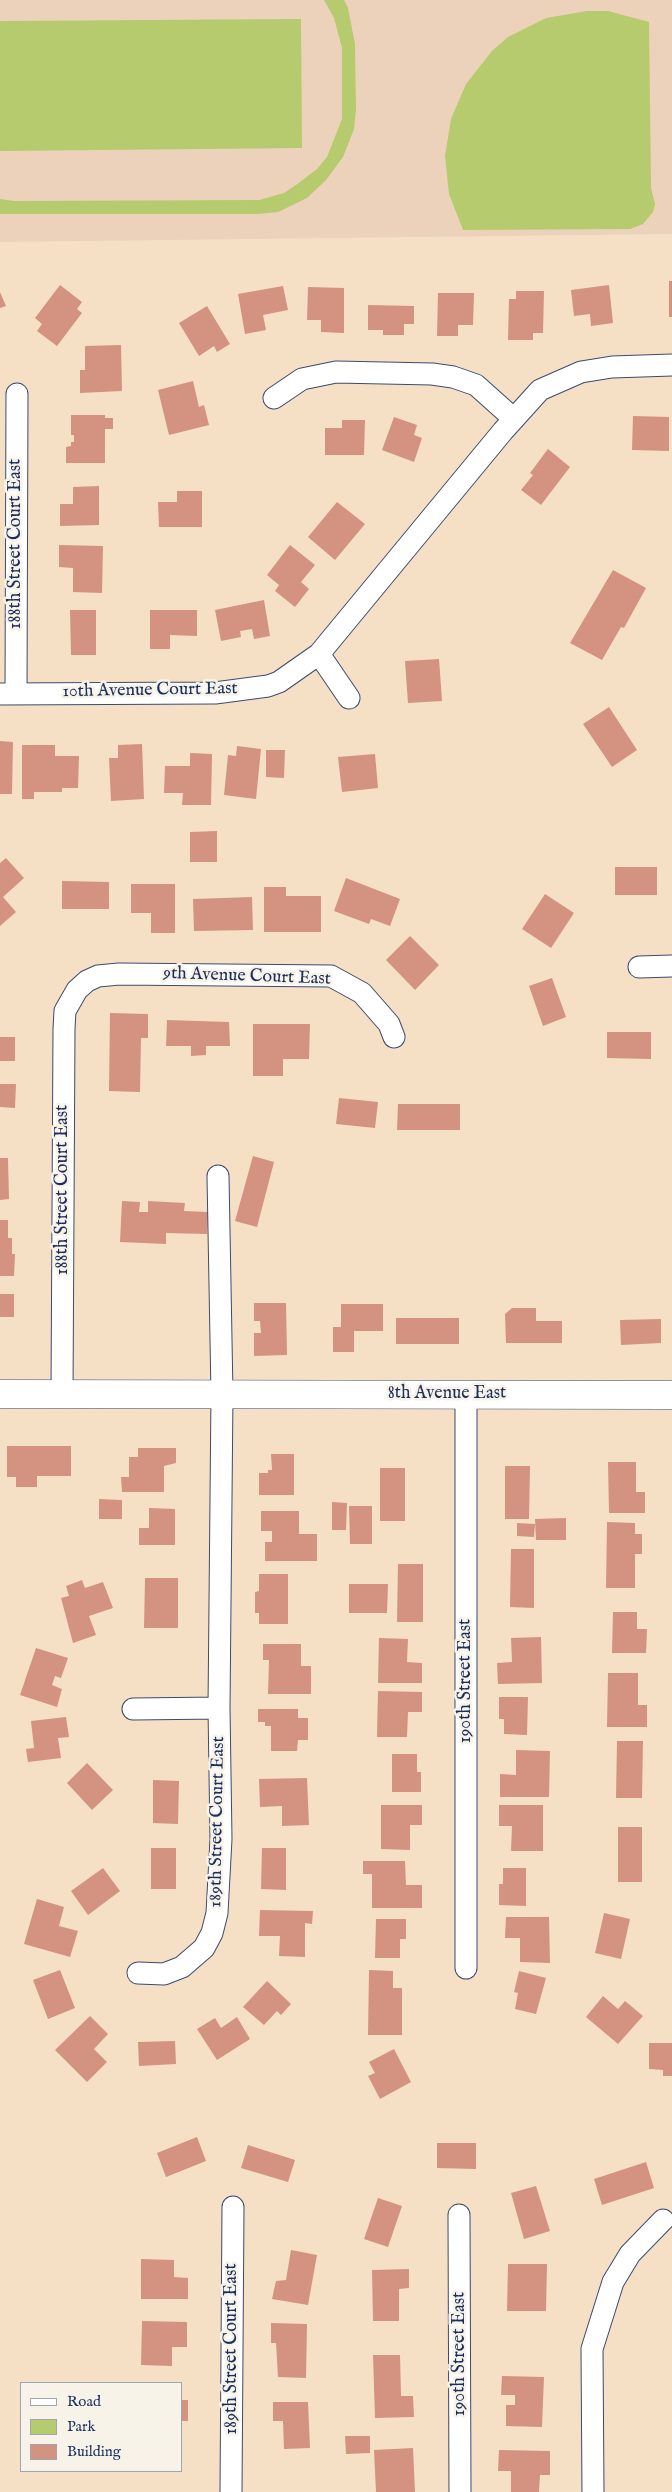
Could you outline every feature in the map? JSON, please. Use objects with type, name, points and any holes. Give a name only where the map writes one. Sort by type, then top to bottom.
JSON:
[{"type":"street","name":"10th Avenue Court East","points":[[8,694],[215,693],[268,686],[279,682],[319,654],[540,390],[582,372],[612,367],[672,365]]},
{"type":"street","points":[[274,398],[302,379],[336,372],[432,374],[453,377],[476,385],[514,419]]},
{"type":"street","name":"188th Street Court East","points":[[8,694],[17,394]]},
{"type":"street","points":[[319,654],[349,698]]},
{"type":"street","points":[[638,967],[672,966]]},
{"type":"street","name":"9th Avenue Court East","points":[[77,990],[87,981],[98,976],[119,974],[331,976],[362,993],[389,1024],[394,1037]]},
{"type":"street","name":"188th Street Court East","points":[[62,1394],[64,1029],[65,1011],[77,990]]},
{"type":"street","points":[[218,1176],[222,1394]]},
{"type":"street","name":"8th Avenue East","points":[[0,1394],[672,1395]]},
{"type":"street","name":"189th Street Court East","points":[[138,1973],[164,1974],[182,1968],[204,1948],[212,1933],[217,1913],[220,1881],[218,1708],[222,1394]]},
{"type":"street","name":"190th Street East","points":[[466,1394],[466,1968]]},
{"type":"street","points":[[134,1709],[218,1708]]},
{"type":"street","name":"189th Street Court East","points":[[231,2492],[233,2206]]},
{"type":"street","name":"190th Street East","points":[[459,2215],[460,2492]]},
{"type":"street","points":[[592,2492],[592,2362],[596,2335],[613,2282],[630,2254],[663,2220]]},
{"type":"shaded area","points":[[0,0],[672,0],[672,234],[0,242]]},
{"type":"green space","points":[[324,0],[344,0],[348,8],[355,44],[356,110],[354,129],[343,157],[326,180],[307,198],[278,212],[258,214],[0,214],[0,199],[14,201],[259,200],[284,193],[317,169],[327,157],[342,119],[342,48],[334,18]]},
{"type":"green space","points":[[587,11],[608,11],[649,22],[651,188],[655,204],[653,212],[643,224],[630,229],[463,230],[449,194],[445,156],[451,119],[466,84],[492,51],[508,37],[546,18]]},
{"type":"green space","points":[[301,19],[302,148],[0,151],[0,21]]},
{"type":"building","points":[[669,281],[672,281],[672,317],[669,317]]},
{"type":"building","points":[[60,285],[82,302],[77,309],[82,313],[57,346],[37,331],[42,324],[35,318]]},
{"type":"building","points":[[609,285],[613,323],[591,326],[590,314],[574,316],[571,290]]},
{"type":"building","points":[[283,286],[288,310],[263,315],[266,330],[245,334],[238,294]]},
{"type":"building","points":[[308,287],[344,288],[344,333],[321,332],[321,320],[307,320]]},
{"type":"building","points":[[516,291],[544,291],[543,333],[533,333],[533,340],[508,340],[509,299],[516,299]]},
{"type":"building","points":[[0,292],[6,306],[0,308]]},
{"type":"building","points":[[438,293],[474,293],[473,325],[458,325],[458,336],[437,336]]},
{"type":"building","points":[[368,305],[414,306],[414,324],[404,324],[404,335],[383,335],[383,330],[368,330]]},
{"type":"building","points":[[207,306],[230,344],[217,352],[214,346],[199,356],[179,323]]},
{"type":"building","points":[[121,345],[122,391],[80,393],[80,370],[85,370],[85,346]]},
{"type":"building","points":[[193,381],[199,407],[204,405],[209,425],[169,435],[158,390]]},
{"type":"building","points":[[71,415],[105,415],[105,418],[113,418],[113,429],[105,429],[105,463],[66,463],[66,447],[71,446],[71,442],[74,442],[74,435],[71,435]]},
{"type":"building","points":[[633,416],[669,417],[669,451],[632,450]]},
{"type":"building","points":[[394,417],[417,425],[414,435],[422,438],[414,462],[382,450]]},
{"type":"building","points":[[342,420],[365,420],[364,455],[325,455],[325,428],[342,428]]},
{"type":"building","points":[[548,449],[570,467],[541,505],[521,490],[533,475],[530,473]]},
{"type":"building","points":[[99,486],[99,525],[60,526],[60,504],[73,504],[73,487]]},
{"type":"building","points":[[177,491],[202,491],[202,527],[159,527],[158,502],[177,502]]},
{"type":"building","points":[[337,502],[365,524],[335,560],[308,537]]},
{"type":"building","points":[[59,545],[103,546],[102,593],[73,592],[73,568],[59,567]]},
{"type":"building","points":[[290,545],[315,565],[301,582],[309,589],[295,607],[275,591],[279,585],[267,575]]},
{"type":"building","points":[[613,570],[646,588],[624,628],[621,627],[602,660],[570,643]]},
{"type":"building","points":[[264,600],[270,636],[254,639],[252,629],[240,631],[241,637],[221,641],[215,610]]},
{"type":"building","points":[[70,610],[96,610],[96,655],[71,655]]},
{"type":"building","points":[[150,610],[197,610],[197,636],[170,635],[170,649],[150,649]]},
{"type":"building","points":[[439,659],[442,701],[408,703],[405,661]]},
{"type":"building","points":[[609,707],[637,750],[612,767],[583,724]]},
{"type":"building","points":[[0,741],[13,742],[12,794],[0,794]]},
{"type":"building","points":[[142,744],[144,799],[111,801],[109,758],[118,758],[118,745]]},
{"type":"building","points":[[22,745],[55,745],[55,756],[79,756],[78,788],[62,788],[62,792],[34,792],[34,799],[22,799]]},
{"type":"building","points":[[237,746],[261,749],[256,799],[224,795],[228,755],[236,756]]},
{"type":"building","points":[[266,750],[285,750],[284,778],[266,777]]},
{"type":"building","points":[[190,753],[212,754],[211,805],[182,805],[183,793],[164,793],[165,766],[190,766]]},
{"type":"building","points":[[375,754],[378,788],[342,792],[338,757]]},
{"type":"building","points":[[217,831],[217,862],[190,862],[190,832]]},
{"type":"building","points":[[6,858],[24,878],[3,897],[16,912],[0,926],[0,863]]},
{"type":"building","points":[[615,867],[657,867],[657,895],[615,895]]},
{"type":"building","points":[[346,878],[400,899],[390,926],[371,919],[369,924],[334,911]]},
{"type":"building","points":[[62,881],[109,882],[109,909],[62,909]]},
{"type":"building","points":[[131,884],[175,884],[175,933],[151,933],[151,913],[131,913]]},
{"type":"building","points":[[264,887],[286,887],[286,896],[321,896],[321,932],[264,932]]},
{"type":"building","points":[[545,894],[574,913],[551,948],[522,929]]},
{"type":"building","points":[[252,897],[253,930],[194,931],[193,899]]},
{"type":"building","points":[[410,936],[439,965],[415,990],[386,960]]},
{"type":"building","points":[[552,978],[566,1017],[543,1026],[529,986]]},
{"type":"building","points":[[110,1013],[148,1014],[148,1038],[141,1038],[140,1092],[109,1091]]},
{"type":"building","points":[[167,1020],[229,1022],[230,1046],[206,1046],[206,1055],[191,1056],[191,1046],[166,1046]]},
{"type":"building","points":[[253,1024],[310,1024],[309,1059],[283,1059],[283,1076],[253,1076]]},
{"type":"building","points":[[607,1032],[651,1032],[651,1059],[607,1058]]},
{"type":"building","points":[[0,1037],[15,1037],[15,1061],[0,1061]]},
{"type":"building","points":[[0,1084],[16,1084],[15,1108],[0,1107]]},
{"type":"building","points":[[339,1098],[378,1102],[375,1128],[336,1124]]},
{"type":"building","points":[[398,1104],[460,1104],[460,1130],[397,1130]]},
{"type":"building","points":[[253,1156],[274,1162],[257,1227],[235,1221]]},
{"type":"building","points":[[0,1158],[8,1158],[9,1199],[0,1200]]},
{"type":"building","points":[[122,1201],[140,1202],[139,1212],[148,1212],[148,1201],[185,1203],[184,1211],[208,1212],[207,1234],[166,1233],[166,1244],[120,1242]]},
{"type":"building","points":[[0,1220],[8,1220],[8,1238],[12,1238],[12,1254],[15,1254],[14,1276],[0,1276]]},
{"type":"building","points":[[0,1294],[14,1294],[14,1317],[0,1317]]},
{"type":"building","points":[[254,1303],[286,1303],[287,1355],[254,1356],[254,1333],[261,1333],[260,1321],[254,1321]]},
{"type":"building","points":[[341,1304],[383,1304],[383,1331],[354,1331],[354,1352],[333,1352],[333,1327],[341,1327]]},
{"type":"building","points":[[512,1308],[536,1308],[536,1321],[562,1321],[562,1343],[506,1343],[505,1314]]},
{"type":"building","points":[[396,1318],[459,1318],[459,1344],[396,1344]]},
{"type":"building","points":[[661,1319],[661,1343],[621,1345],[620,1320]]},
{"type":"building","points":[[7,1446],[71,1446],[71,1476],[37,1476],[37,1487],[16,1487],[16,1477],[7,1477]]},
{"type":"building","points":[[138,1448],[176,1448],[176,1463],[164,1466],[164,1492],[122,1492],[121,1477],[129,1477],[129,1457],[138,1457]]},
{"type":"building","points":[[271,1454],[294,1454],[294,1495],[259,1495],[259,1473],[268,1473],[268,1470],[272,1470]]},
{"type":"building","points":[[608,1462],[636,1462],[636,1492],[645,1492],[645,1513],[609,1513]]},
{"type":"building","points":[[505,1466],[530,1466],[529,1519],[505,1519]]},
{"type":"building","points":[[380,1468],[405,1468],[405,1521],[380,1521]]},
{"type":"building","points":[[99,1499],[122,1500],[122,1519],[99,1519]]},
{"type":"building","points":[[332,1502],[347,1503],[346,1530],[332,1530]]},
{"type":"building","points":[[349,1506],[372,1506],[372,1544],[350,1544]]},
{"type":"building","points":[[149,1508],[175,1509],[175,1545],[139,1545],[139,1528],[149,1528]]},
{"type":"building","points":[[261,1511],[299,1511],[299,1534],[317,1534],[317,1561],[265,1561],[265,1542],[272,1542],[272,1531],[261,1531]]},
{"type":"building","points":[[566,1518],[566,1540],[536,1540],[535,1519]]},
{"type":"building","points":[[607,1522],[635,1523],[635,1534],[642,1534],[642,1554],[635,1554],[635,1588],[606,1588]]},
{"type":"building","points":[[517,1523],[535,1524],[534,1537],[517,1536]]},
{"type":"building","points":[[511,1549],[534,1549],[534,1608],[510,1607]]},
{"type":"building","points":[[398,1564],[423,1564],[423,1622],[397,1622]]},
{"type":"building","points":[[259,1574],[288,1574],[288,1624],[259,1624],[259,1613],[255,1613],[255,1592],[259,1591]]},
{"type":"building","points":[[145,1578],[178,1578],[178,1628],[144,1628]]},
{"type":"building","points":[[82,1580],[85,1588],[103,1582],[113,1608],[89,1616],[96,1635],[73,1643],[61,1598],[69,1596],[66,1586]]},
{"type":"building","points":[[349,1584],[388,1584],[387,1613],[349,1613]]},
{"type":"building","points":[[613,1612],[637,1612],[637,1629],[647,1629],[646,1653],[612,1653]]},
{"type":"building","points":[[541,1637],[542,1683],[498,1684],[497,1663],[512,1662],[511,1638]]},
{"type":"building","points":[[379,1638],[408,1639],[407,1662],[422,1663],[422,1683],[378,1683]]},
{"type":"building","points":[[263,1644],[301,1644],[301,1666],[311,1666],[311,1694],[268,1694],[269,1660],[263,1660]]},
{"type":"building","points":[[36,1648],[68,1658],[61,1678],[55,1676],[52,1685],[62,1689],[57,1707],[20,1695]]},
{"type":"building","points":[[608,1673],[638,1673],[638,1705],[647,1705],[647,1727],[607,1727]]},
{"type":"building","points":[[378,1691],[422,1692],[422,1712],[408,1712],[407,1737],[377,1737]]},
{"type":"building","points":[[499,1697],[528,1697],[527,1735],[504,1734],[504,1719],[499,1719]]},
{"type":"building","points":[[258,1709],[298,1709],[298,1718],[308,1718],[308,1740],[298,1740],[297,1751],[271,1751],[271,1726],[265,1726],[265,1722],[258,1722]]},
{"type":"building","points":[[66,1717],[69,1737],[58,1738],[61,1758],[28,1762],[26,1749],[34,1748],[31,1721]]},
{"type":"building","points":[[617,1741],[643,1741],[642,1798],[616,1798]]},
{"type":"building","points":[[516,1750],[550,1751],[549,1797],[500,1797],[500,1774],[516,1775]]},
{"type":"building","points":[[392,1754],[417,1754],[417,1772],[421,1772],[421,1792],[392,1792]]},
{"type":"building","points":[[87,1763],[113,1790],[92,1810],[67,1783]]},
{"type":"building","points":[[307,1778],[309,1825],[282,1826],[282,1806],[260,1807],[259,1779]]},
{"type":"building","points":[[153,1780],[179,1781],[178,1824],[153,1823]]},
{"type":"building","points":[[381,1805],[422,1805],[422,1825],[410,1825],[410,1850],[381,1849]]},
{"type":"building","points":[[499,1805],[543,1805],[543,1851],[511,1851],[512,1826],[499,1826]]},
{"type":"building","points":[[618,1827],[642,1827],[642,1882],[618,1882]]},
{"type":"building","points":[[151,1848],[176,1848],[176,1889],[151,1889]]},
{"type":"building","points":[[262,1848],[286,1848],[286,1890],[261,1889]]},
{"type":"building","points":[[363,1861],[405,1861],[406,1885],[422,1885],[422,1908],[372,1908],[372,1874],[363,1874]]},
{"type":"building","points":[[103,1868],[120,1891],[88,1915],[71,1891]]},
{"type":"building","points":[[503,1868],[526,1868],[526,1906],[499,1905],[499,1884],[503,1884]]},
{"type":"building","points":[[37,1899],[64,1907],[59,1926],[78,1931],[70,1957],[24,1944]]},
{"type":"building","points":[[260,1910],[313,1911],[312,1924],[305,1923],[305,1957],[279,1956],[280,1936],[259,1936]]},
{"type":"building","points":[[604,1913],[630,1919],[621,1959],[595,1953]]},
{"type":"building","points":[[506,1917],[549,1917],[550,1963],[520,1962],[520,1938],[505,1938]]},
{"type":"building","points":[[376,1919],[406,1919],[406,1939],[400,1939],[400,1958],[375,1958]]},
{"type":"building","points":[[60,1970],[75,2008],[48,2019],[33,1980]]},
{"type":"building","points":[[369,1970],[393,1971],[393,1988],[402,1988],[402,2035],[368,2035]]},
{"type":"building","points":[[519,1971],[546,1978],[536,2014],[515,2009],[518,1993],[514,1992]]},
{"type":"building","points":[[267,1981],[291,2004],[281,2015],[277,2011],[264,2025],[243,2007]]},
{"type":"building","points":[[603,1996],[618,2009],[625,2001],[643,2016],[618,2044],[586,2017]]},
{"type":"building","points":[[90,2016],[108,2034],[94,2049],[107,2062],[87,2082],[55,2050]]},
{"type":"building","points":[[237,2017],[250,2039],[217,2060],[197,2029],[215,2018],[221,2028]]},
{"type":"building","points":[[175,2041],[176,2064],[139,2066],[138,2042]]},
{"type":"building","points":[[649,2043],[672,2043],[672,2076],[663,2076],[663,2070],[649,2069]]},
{"type":"building","points":[[394,2049],[411,2082],[380,2099],[368,2076],[375,2073],[369,2062]]},
{"type":"building","points":[[197,2137],[206,2161],[166,2177],[157,2153]]},
{"type":"building","points":[[437,2143],[476,2143],[476,2169],[437,2168]]},
{"type":"building","points":[[248,2145],[295,2160],[288,2182],[241,2168]]},
{"type":"building","points":[[646,2162],[654,2188],[602,2205],[594,2179]]},
{"type":"building","points":[[536,2186],[550,2231],[524,2239],[511,2193]]},
{"type":"building","points":[[378,2198],[402,2206],[388,2247],[364,2239]]},
{"type":"building","points":[[291,2250],[317,2255],[308,2305],[272,2299],[276,2281],[286,2280]]},
{"type":"building","points":[[141,2259],[174,2260],[174,2277],[188,2278],[188,2299],[141,2299]]},
{"type":"building","points":[[508,2264],[547,2264],[546,2311],[507,2311]]},
{"type":"building","points":[[409,2269],[409,2288],[399,2289],[399,2321],[373,2321],[372,2270]]},
{"type":"building","points":[[142,2321],[187,2322],[187,2347],[172,2347],[172,2366],[141,2365]]},
{"type":"building","points":[[271,2323],[307,2324],[306,2378],[278,2377],[276,2343],[271,2343]]},
{"type":"building","points":[[373,2355],[400,2355],[401,2396],[413,2396],[414,2417],[375,2418]]},
{"type":"building","points":[[502,2376],[544,2377],[542,2427],[506,2426],[506,2405],[515,2405],[515,2395],[501,2395]]},
{"type":"building","points":[[182,2400],[188,2400],[188,2421],[182,2421]]},
{"type":"building","points":[[273,2402],[308,2402],[310,2448],[284,2449],[283,2421],[273,2421]]},
{"type":"building","points":[[345,2436],[370,2436],[370,2453],[346,2454]]},
{"type":"building","points":[[413,2448],[415,2492],[376,2492],[374,2450]]},
{"type":"building","points":[[499,2450],[550,2451],[550,2475],[540,2475],[539,2492],[511,2492],[511,2471],[498,2471]]}]
